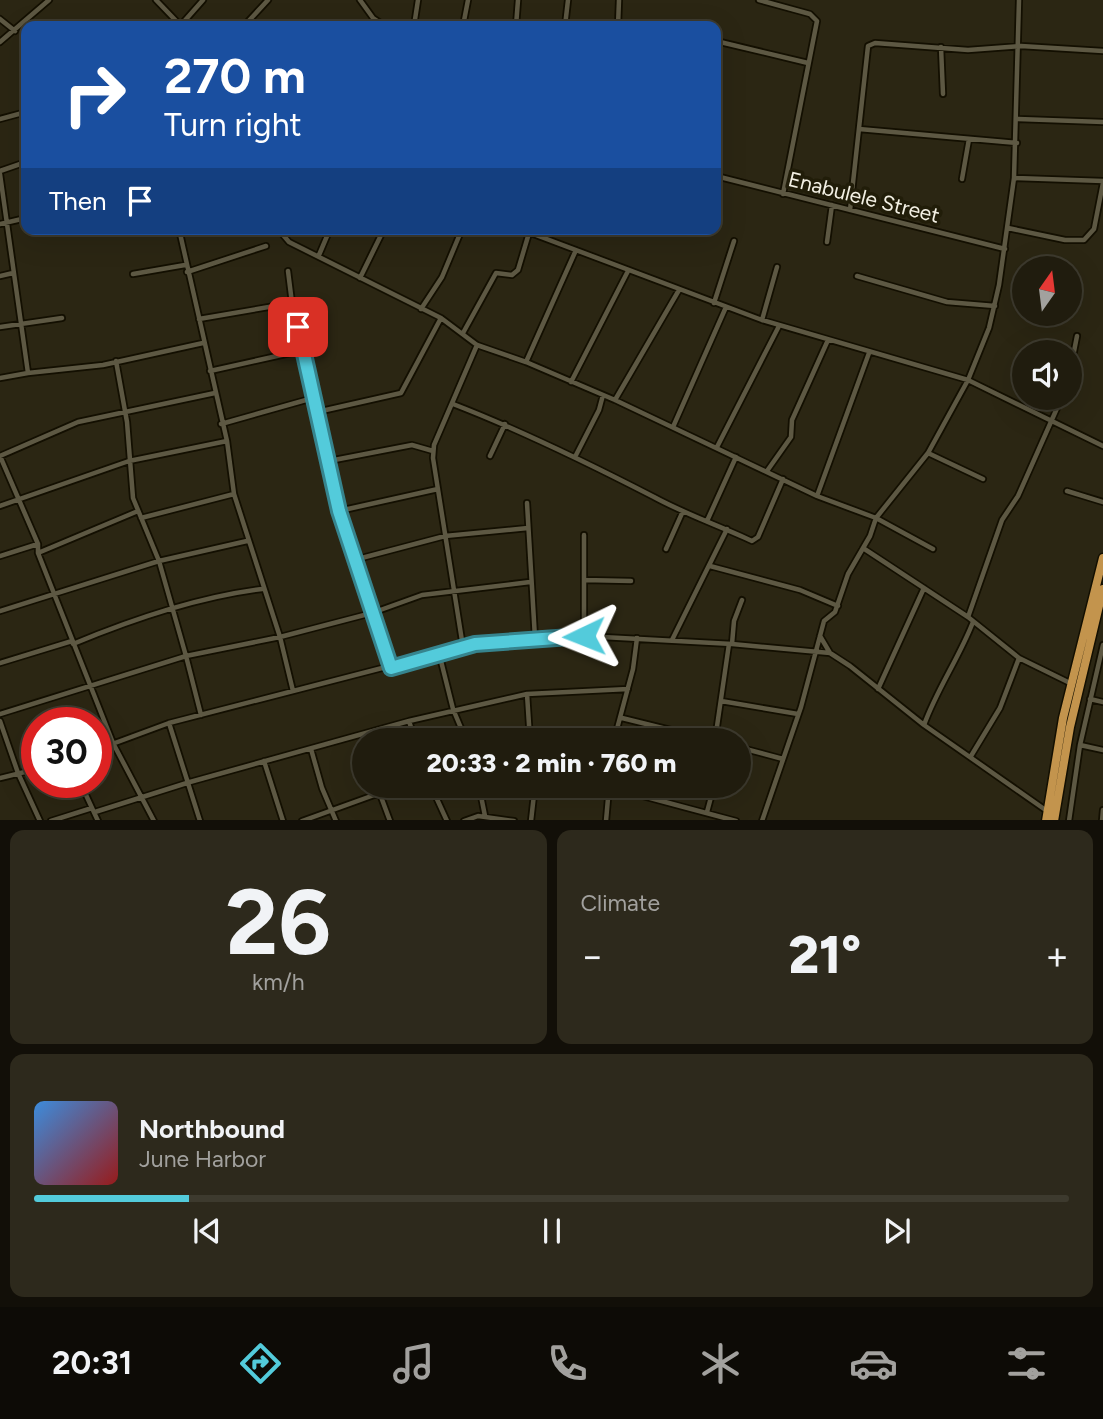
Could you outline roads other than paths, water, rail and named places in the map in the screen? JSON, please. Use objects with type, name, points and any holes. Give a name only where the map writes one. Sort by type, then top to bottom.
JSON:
[{"type":"highway","points":[[1054,820],[1070,727],[1099,600],[1103,558]]},
{"type":"highway","points":[[1046,816],[1072,684],[1103,589]]},
{"type":"street","points":[[26,21],[49,0]]},
{"type":"street","points":[[156,0],[175,21]]},
{"type":"street","points":[[184,21],[203,0]]},
{"type":"street","points":[[249,21],[268,0]]},
{"type":"street","points":[[360,0],[378,21]]},
{"type":"street","points":[[416,21],[418,0]]},
{"type":"street","points":[[464,21],[468,0]]},
{"type":"street","points":[[516,21],[518,0]]},
{"type":"street","points":[[566,21],[568,0]]},
{"type":"street","points":[[618,21],[619,0]]},
{"type":"street","points":[[760,0],[816,17],[783,194]]},
{"type":"street","points":[[762,820],[798,715],[824,621],[838,606],[848,574],[876,518],[928,453],[968,380],[995,306],[1008,228],[1017,142],[1019,0]]},
{"type":"street","points":[[0,19],[15,31]]},
{"type":"street","points":[[0,42],[21,26]]},
{"type":"street","points":[[721,42],[808,63]]},
{"type":"street","points":[[850,210],[868,46],[875,43],[968,50],[1020,46],[1103,51]]},
{"type":"street","points":[[941,47],[943,94]]},
{"type":"street","points":[[0,119],[21,113]]},
{"type":"street","points":[[1018,120],[1103,122]]},
{"type":"street","points":[[859,129],[1017,142]]},
{"type":"street","points":[[962,179],[969,139]]},
{"type":"street","points":[[21,164],[0,172],[3,223],[28,373]]},
{"type":"street","name":"Enabulele Street","points":[[721,177],[1004,249]]},
{"type":"street","points":[[1008,228],[1065,240],[1084,240],[1094,229],[1103,182],[1014,178]]},
{"type":"street","points":[[827,242],[832,205]]},
{"type":"street","points":[[3,223],[21,219]]},
{"type":"street","points":[[180,235],[227,441],[234,494],[262,590],[280,637],[293,691]]},
{"type":"street","points":[[283,235],[289,242],[441,318],[477,345],[526,362],[615,400],[817,496],[876,518],[933,549]]},
{"type":"street","points":[[319,256],[328,235]]},
{"type":"street","points":[[360,278],[381,235]]},
{"type":"street","points":[[421,309],[442,277],[460,235]]},
{"type":"street","points":[[463,333],[496,273],[512,275],[518,270],[528,235]]},
{"type":"street","points":[[535,235],[779,326],[869,354],[968,380],[1103,446]]},
{"type":"street","points":[[714,303],[734,241]]},
{"type":"street","points":[[187,272],[266,246]]},
{"type":"street","points":[[526,362],[576,250]]},
{"type":"street","points":[[133,274],[185,265]]},
{"type":"street","points":[[762,320],[777,267]]},
{"type":"street","points":[[288,271],[292,303],[339,511],[391,668]]},
{"type":"street","points":[[571,382],[628,271]]},
{"type":"street","points":[[0,276],[13,272]]},
{"type":"street","points":[[857,276],[947,302],[995,306]]},
{"type":"street","points":[[615,400],[679,290]]},
{"type":"street","points":[[199,319],[292,303]]},
{"type":"street","points":[[673,427],[726,307]]},
{"type":"street","points":[[0,327],[62,318]]},
{"type":"street","points":[[317,412],[401,393],[441,318]]},
{"type":"street","points":[[717,447],[779,326]]},
{"type":"street","points":[[1076,340],[1077,336]]},
{"type":"street","points":[[767,471],[791,437],[792,420],[828,340]]},
{"type":"street","points":[[0,378],[28,373],[60,372],[203,344]]},
{"type":"street","points":[[463,646],[452,590],[434,451],[477,345]]},
{"type":"street","points":[[210,371],[304,350]]},
{"type":"street","points":[[817,496],[869,354]]},
{"type":"street","points":[[116,361],[133,498],[159,561],[201,715]]},
{"type":"street","points":[[154,820],[113,743],[89,687],[38,553],[38,544],[0,456],[78,422],[124,410],[215,393]]},
{"type":"street","points":[[575,457],[599,410],[603,396]]},
{"type":"street","points":[[221,424],[313,398]]},
{"type":"street","points":[[453,404],[505,424],[683,511],[752,541],[757,540],[783,479]]},
{"type":"street","points":[[968,617],[1002,520],[1018,496],[1056,410]]},
{"type":"street","points":[[490,456],[505,424]]},
{"type":"street","points":[[0,506],[129,461],[227,441]]},
{"type":"street","points":[[328,461],[412,445],[434,451]]},
{"type":"street","points":[[928,453],[983,479]]},
{"type":"street","points":[[707,521],[736,457]]},
{"type":"street","points":[[339,511],[438,489]]},
{"type":"street","points":[[1067,491],[1103,502]]},
{"type":"street","points":[[141,519],[234,494]]},
{"type":"street","points":[[527,503],[535,638]]},
{"type":"street","points":[[38,553],[138,511]]},
{"type":"street","points":[[666,549],[683,511]]},
{"type":"street","points":[[354,560],[445,536],[528,528]]},
{"type":"street","points":[[672,640],[727,529]]},
{"type":"street","points":[[584,535],[584,636]]},
{"type":"street","points":[[0,611],[159,561],[247,541]]},
{"type":"street","points":[[0,556],[38,544]]},
{"type":"street","points":[[863,548],[968,617],[1019,657],[1072,684]]},
{"type":"street","points":[[709,566],[800,590],[838,606]]},
{"type":"street","points":[[584,580],[631,581]]},
{"type":"street","points":[[0,714],[186,656],[280,637],[372,613],[422,595],[530,582]]},
{"type":"street","points":[[878,689],[924,588]]},
{"type":"street","points":[[0,663],[72,642],[127,622],[226,594],[262,590]]},
{"type":"street","points":[[715,728],[734,621],[742,600]]},
{"type":"street","points":[[924,725],[933,698],[958,658],[973,622]]},
{"type":"street","points":[[113,743],[169,723],[391,668],[463,646],[584,636],[830,653]]},
{"type":"street","points":[[820,636],[830,653],[924,725],[971,756],[1046,816]]},
{"type":"street","points":[[618,728],[637,638]]},
{"type":"street","points":[[1069,820],[1080,745],[1103,645]]},
{"type":"street","points":[[439,653],[453,709],[461,728]]},
{"type":"street","points":[[971,756],[1000,708],[1019,657]]},
{"type":"street","points":[[384,728],[453,709],[527,694],[628,689]]},
{"type":"street","points":[[527,694],[529,728]]},
{"type":"street","points":[[1090,699],[1103,702]]},
{"type":"street","points":[[721,701],[798,715]]},
{"type":"street","points":[[622,718],[661,728]]},
{"type":"street","points":[[0,721],[18,773],[40,820]]},
{"type":"street","points":[[409,721],[411,728]]},
{"type":"street","points":[[169,723],[190,782],[200,820]]},
{"type":"street","points":[[55,820],[352,737]]},
{"type":"street","points":[[1080,745],[1103,750]]},
{"type":"street","points":[[311,749],[322,788],[336,820]]},
{"type":"street","points":[[751,750],[783,759]]},
{"type":"street","points":[[264,761],[283,820]]},
{"type":"street","points":[[0,778],[21,772]]},
{"type":"street","points":[[87,798],[98,820]]},
{"type":"street","points":[[304,820],[361,798]]},
{"type":"street","points":[[381,798],[390,820]]},
{"type":"street","points":[[436,798],[447,820]]},
{"type":"street","points":[[481,798],[485,816]]},
{"type":"street","points":[[531,820],[534,798]]},
{"type":"street","points":[[607,820],[608,798]]},
{"type":"street","points":[[654,798],[733,820]]},
{"type":"street","points":[[707,812],[711,798]]},
{"type":"street","points":[[468,820],[485,816],[508,820]]}]
